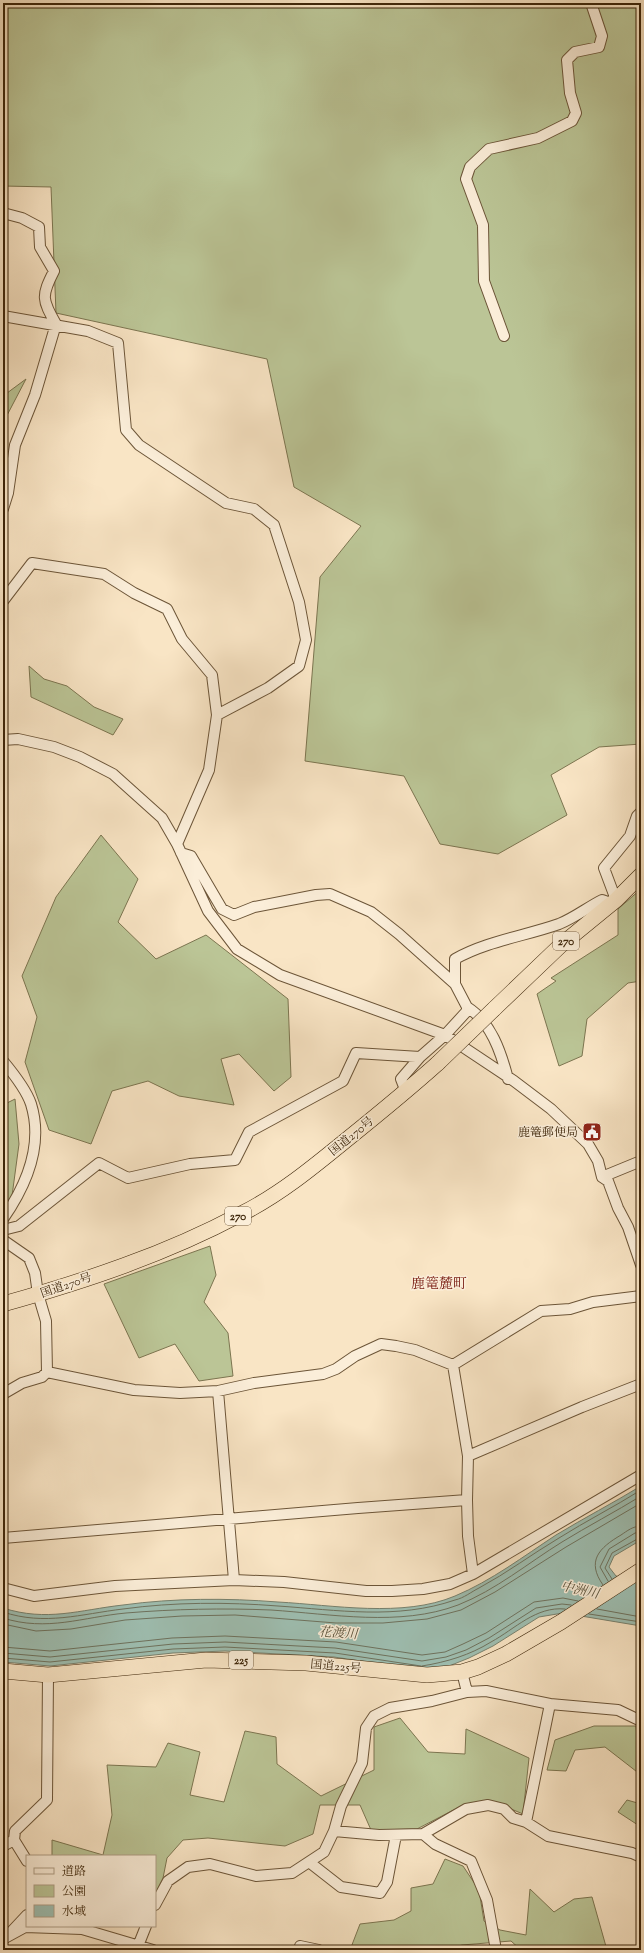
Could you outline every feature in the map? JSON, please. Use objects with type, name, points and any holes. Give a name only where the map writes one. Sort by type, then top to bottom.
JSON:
[{"type":"highway","name":"国道270号","points":[[3,1304],[38,1294],[159,1253],[242,1214],[301,1176],[406,1092],[561,945],[613,902],[641,875]]},
{"type":"highway","name":"国道225号","points":[[3,1671],[48,1675],[206,1660],[306,1663],[428,1675],[462,1672],[478,1667],[506,1654],[561,1622],[636,1573]]},
{"type":"street","points":[[504,336],[484,280],[483,225],[466,179],[470,167],[488,149],[538,138],[572,121],[576,113],[570,93],[567,60],[575,52],[599,47],[602,36],[591,3]]},
{"type":"street","points":[[3,214],[22,218],[39,227],[40,247],[54,271],[44,291],[46,308],[56,324],[35,395],[15,444],[8,493],[3,509]]},
{"type":"street","points":[[3,316],[56,324],[88,331],[118,343],[126,430],[139,445],[226,503],[254,509],[274,525],[299,602],[306,640],[299,666],[268,688],[217,715]]},
{"type":"street","points":[[3,601],[32,563],[104,574],[134,593],[167,609],[182,639],[212,675],[217,715],[209,770],[179,849]]},
{"type":"street","points":[[3,740],[18,739],[54,747],[80,757],[113,774],[162,818],[179,849],[208,911],[237,949],[280,975],[446,1035],[551,1109],[588,1144],[598,1161],[602,1177],[608,1181],[618,1208],[628,1227],[641,1265]]},
{"type":"street","points":[[456,984],[455,959],[473,949],[562,923],[602,900],[613,902],[604,868],[630,836],[637,816],[641,812]]},
{"type":"street","points":[[179,849],[191,856],[222,908],[234,915],[254,907],[330,894],[371,912],[399,934],[456,984],[468,1007],[478,1013],[500,1048],[508,1079]]},
{"type":"street","points":[[406,1092],[401,1079],[420,1057],[446,1035],[467,1011],[468,1007]]},
{"type":"street","points":[[3,1230],[19,1226],[99,1163],[128,1178],[190,1164],[235,1160],[249,1132],[343,1081],[356,1053],[420,1057]]},
{"type":"street","points":[[3,1061],[31,1104],[35,1137],[28,1174],[17,1199],[3,1219]]},
{"type":"street","points":[[602,1177],[641,1161]]},
{"type":"street","points":[[3,1240],[29,1258],[35,1273],[38,1294],[46,1321],[47,1372],[42,1377],[22,1383],[3,1394]]},
{"type":"street","points":[[453,1365],[541,1311],[570,1309],[593,1302],[641,1296]]},
{"type":"street","points":[[47,1372],[134,1390],[180,1393],[218,1390],[254,1383],[323,1374],[336,1369],[355,1356],[382,1344],[415,1350],[453,1365]]},
{"type":"street","points":[[453,1365],[468,1456],[468,1536],[473,1574]]},
{"type":"street","points":[[468,1456],[582,1407],[641,1384]]},
{"type":"street","points":[[218,1390],[234,1580]]},
{"type":"street","points":[[3,1588],[34,1596],[115,1586],[234,1580],[284,1582],[366,1591],[423,1589],[450,1584],[473,1574],[641,1475]]},
{"type":"street","points":[[3,1538],[467,1500]]},
{"type":"street","points":[[462,1672],[467,1692]]},
{"type":"street","points":[[26,1859],[14,1840],[15,1831],[48,1800],[48,1675]]},
{"type":"street","points":[[156,1903],[168,1881],[188,1867],[210,1864],[256,1876],[292,1873],[324,1852],[334,1830],[341,1806],[362,1763],[366,1728],[374,1716],[390,1708],[432,1701],[467,1692],[486,1691],[550,1704],[618,1710],[641,1721]]},
{"type":"street","points":[[526,1822],[550,1704]]},
{"type":"street","points":[[334,1830],[379,1835],[423,1834],[466,1809],[488,1805],[504,1809],[513,1818],[526,1822],[548,1836],[632,1853],[641,1857]]},
{"type":"street","points":[[423,1834],[435,1844],[471,1861],[487,1900],[496,1950]]},
{"type":"street","points":[[309,1862],[341,1887],[380,1893],[387,1882],[396,1835]]},
{"type":"street","points":[[3,1846],[14,1840]]},
{"type":"street","points":[[4,1938],[26,1916]]},
{"type":"street","points":[[4,1938],[25,1927],[82,1929],[153,1950]]},
{"type":"street","points":[[138,1946],[146,1927]]},
{"type":"street","points":[[300,1946],[319,1950]]},
{"type":"green space","points":[[3,3],[641,3],[641,744],[599,747],[551,775],[567,815],[498,854],[440,844],[404,776],[305,761],[320,577],[361,526],[294,487],[267,359],[56,313],[51,187],[3,186]]},
{"type":"green space","points":[[26,379],[3,423],[3,396]]},
{"type":"green space","points":[[29,666],[44,679],[67,686],[94,707],[123,719],[113,735],[31,697]]},
{"type":"green space","points":[[101,835],[138,879],[118,922],[156,959],[206,935],[288,999],[291,1077],[274,1091],[239,1054],[221,1059],[234,1105],[179,1096],[148,1081],[112,1091],[91,1144],[49,1130],[25,1062],[37,1017],[22,976],[56,897]]},
{"type":"green space","points":[[641,889],[641,981],[628,983],[587,1019],[582,1056],[559,1066],[537,994],[556,981],[551,978],[618,935],[618,909]]},
{"type":"green space","points":[[15,1099],[19,1144],[12,1196],[3,1209],[3,1105]]},
{"type":"green space","points":[[210,1246],[216,1275],[204,1302],[228,1333],[233,1376],[199,1381],[175,1344],[139,1358],[104,1284]]},
{"type":"green space","points":[[400,1718],[428,1752],[465,1754],[466,1729],[529,1758],[523,1814],[492,1801],[465,1804],[417,1829],[371,1830],[360,1805],[320,1805],[313,1834],[285,1846],[208,1838],[183,1840],[167,1858],[163,1878],[156,1892],[156,1855],[103,1855],[112,1815],[107,1765],[156,1767],[168,1743],[200,1752],[190,1795],[224,1802],[245,1731],[276,1737],[277,1764],[321,1796],[374,1770],[374,1727]]},
{"type":"green space","points":[[594,1726],[636,1726],[641,1775],[605,1747],[575,1750],[566,1771],[547,1770],[555,1740]]},
{"type":"green space","points":[[627,1800],[641,1804],[641,1827],[618,1812]]},
{"type":"green space","points":[[52,1840],[103,1855],[52,1855]]},
{"type":"green space","points":[[445,1859],[463,1866],[479,1890],[484,1921],[500,1930],[526,1935],[530,1889],[554,1912],[574,1899],[592,1897],[607,1950],[521,1950],[511,1941],[462,1945],[443,1950],[350,1950],[360,1924],[394,1920],[411,1911],[411,1888],[433,1884]]},
{"type":"water","points":[[641,1486],[641,1540],[614,1556],[609,1567],[616,1576],[641,1582],[641,1626],[563,1613],[539,1617],[493,1646],[469,1658],[449,1666],[422,1670],[334,1657],[225,1651],[173,1653],[50,1666],[3,1662],[3,1608],[19,1612],[49,1615],[142,1603],[200,1599],[368,1608],[413,1607],[435,1603],[455,1596],[481,1583],[507,1568],[556,1535]]},
{"type":"place","name":"鹿篭郵便局","points":[[592,1132]]},
{"type":"district","name":"鹿篭麓町","points":[[439,1283]]},
{"type":"water label","name":"中洲川","points":[[580,1589]]},
{"type":"water label","name":"花渡川","points":[[338,1632]]}]
